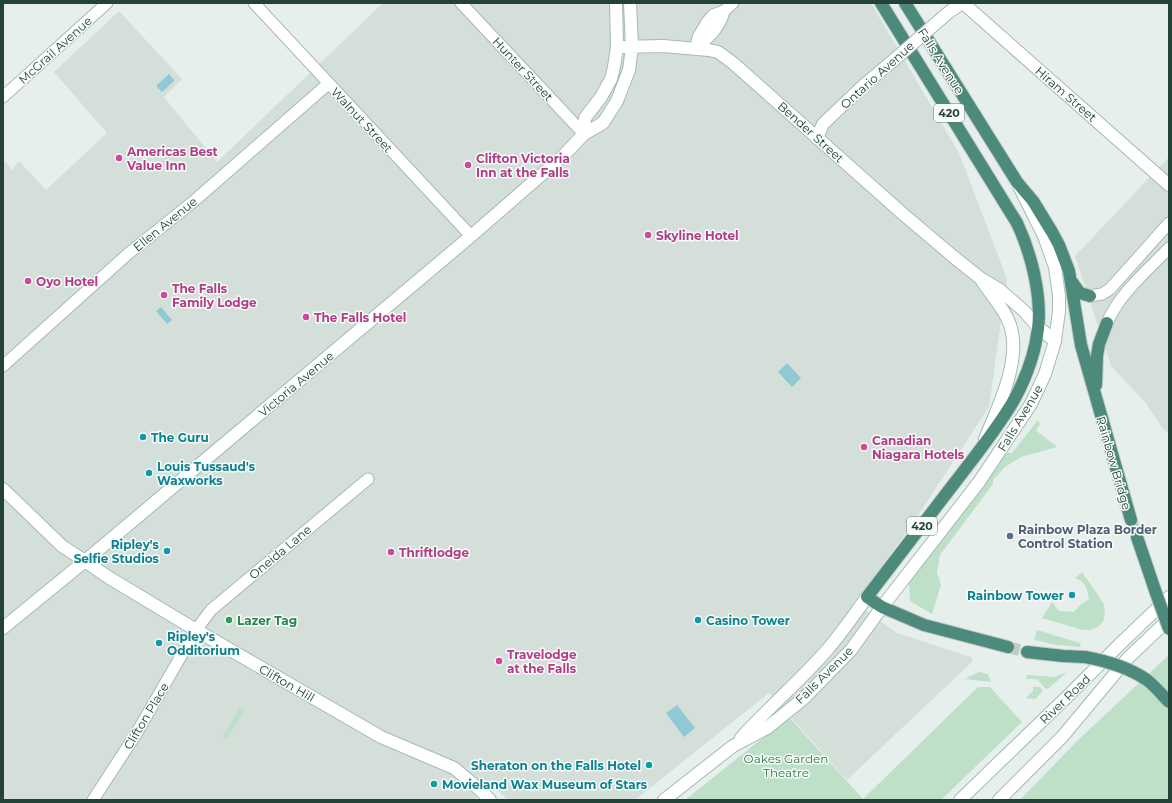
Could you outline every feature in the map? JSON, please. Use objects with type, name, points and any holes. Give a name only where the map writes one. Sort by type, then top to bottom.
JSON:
[{"type":"highway","name":"Falls Avenue","points":[[867,597],[1002,418],[1014,399],[1031,361],[1036,344],[1038,327],[1036,282],[1029,252],[1017,223],[880,3]]},
{"type":"highway","name":"Falls Avenue","points":[[905,3],[1017,182]]},
{"type":"highway","points":[[1017,182],[1033,202],[1059,245],[1070,279],[1078,335],[1098,406]]},
{"type":"highway","points":[[1070,279],[1080,293],[1090,296]]},
{"type":"highway","points":[[1098,406],[1096,388],[1097,356],[1099,344],[1107,323]]},
{"type":"highway","name":"Rainbow Bridge","points":[[1098,406],[1131,520]]},
{"type":"highway","points":[[1137,537],[1169,629]]},
{"type":"highway","points":[[867,597],[882,607],[924,625],[1008,647]]},
{"type":"highway","points":[[1027,652],[1085,657],[1107,661],[1131,671],[1148,681],[1169,702]]},
{"type":"main road","points":[[584,134],[585,118],[601,97],[611,79],[614,67],[617,47],[616,3]]},
{"type":"main road","name":"Victoria Avenue","points":[[3,628],[471,236],[563,156],[584,134],[603,123],[617,101],[629,70],[632,47],[630,3]]},
{"type":"main road","name":"Ontario Avenue","points":[[817,138],[823,124],[864,85],[949,12],[962,3]]},
{"type":"main road","name":"Hiram Street","points":[[962,3],[1169,185]]},
{"type":"main road","name":"Bender Street","points":[[617,47],[663,46],[696,48],[718,52],[903,214],[980,278],[1000,290],[1024,311],[1038,327],[1055,342]]},
{"type":"main road","name":"Falls Avenue","points":[[664,800],[734,746],[767,728],[804,698],[850,650],[979,482],[1023,416],[1038,390],[1045,374],[1055,342],[1059,311],[1058,280],[1044,236],[1017,182]]},
{"type":"main road","name":"Bender Street","points":[[980,278],[1006,315],[1014,344],[1010,372],[983,445]]},
{"type":"main road","name":"Clifton Hill","points":[[3,489],[62,546],[108,577],[196,630],[381,737],[454,768],[490,800]]},
{"type":"main road","name":"Falls Avenue","points":[[734,746],[759,718],[828,650],[867,597]]},
{"type":"main road","name":"River Road","points":[[960,800],[1169,597]]},
{"type":"main road","name":"River Road","points":[[999,800],[1062,737],[1128,658],[1169,619]]},
{"type":"street","name":"McGrail Avenue","points":[[3,97],[107,3]]},
{"type":"street","name":"Walnut Street","points":[[254,3],[471,236]]},
{"type":"street","name":"Hunter Street","points":[[461,3],[584,134]]},
{"type":"street","points":[[696,48],[698,37],[707,22],[714,15],[724,11],[733,3]]},
{"type":"street","name":"Ellen Avenue","points":[[3,366],[129,253],[194,201],[328,84]]},
{"type":"street","points":[[1090,296],[1102,294],[1110,289],[1169,223]]},
{"type":"street","points":[[1107,323],[1118,303],[1169,248]]},
{"type":"street","name":"Oneida Lane","points":[[196,630],[211,610],[368,479]]},
{"type":"street","name":"Clifton Place","points":[[93,800],[132,739],[196,630]]},
{"type":"shaded area","points":[[383,3],[871,3],[959,153],[1007,279],[989,407],[911,526],[855,603],[897,633],[971,657],[973,661],[847,780],[769,693],[635,800],[508,800],[494,787],[473,800],[3,800],[3,164],[5,161],[12,170],[19,161],[46,190],[107,133],[54,72],[119,11],[182,79],[164,97],[217,162]]},
{"type":"shaded area","points":[[1169,157],[1169,434],[1163,429],[1145,402],[1111,366],[1075,256]]},
{"type":"green space","points":[[1038,420],[1040,424],[1036,431],[1057,447],[1021,457],[1005,467],[993,480],[993,484],[940,555],[937,572],[941,585],[932,614],[910,601],[909,583],[919,568],[1007,453],[1012,453]]},
{"type":"green space","points":[[1082,572],[1104,604],[1105,615],[1103,622],[1098,627],[1090,630],[1083,630],[1042,618],[1052,602],[1059,611],[1074,612],[1080,605],[1089,599],[1088,592],[1082,581],[1075,578]]},
{"type":"green space","points":[[1037,630],[1080,643],[1081,646],[1057,645],[1034,640]]},
{"type":"green space","points":[[1169,655],[1169,800],[1020,800],[1077,741]]},
{"type":"green space","points":[[979,672],[988,674],[991,682],[965,679],[972,675]]},
{"type":"green space","points":[[1066,673],[1048,689],[1046,689],[1037,679],[1026,679],[1027,675],[1055,677]]},
{"type":"green space","name":"Oakes Garden Theatre","points":[[978,687],[990,687],[1022,722],[941,800],[685,800],[789,717],[863,799]]},
{"type":"green space","points":[[1033,687],[1040,687],[1043,691],[1035,699],[1026,698],[1033,691]]},
{"type":"green space","points":[[242,708],[244,711],[228,738],[224,738],[223,736],[239,709]]},
{"type":"water","points":[[169,74],[174,81],[162,92],[157,85]]},
{"type":"water","points":[[161,307],[172,320],[167,324],[156,311]]},
{"type":"water","points":[[787,363],[801,378],[792,387],[778,372]]},
{"type":"water","points":[[677,705],[695,728],[684,737],[666,713]]},
{"type":"tunnel","points":[[1131,520],[1137,537]]},
{"type":"tunnel","points":[[1008,647],[1027,652]]},
{"type":"place","name":"Americas Best Value Inn","points":[[119,158]]},
{"type":"place","name":"Clifton Victoria Inn at the Falls","points":[[468,165]]},
{"type":"place","name":"Skyline Hotel","points":[[648,235]]},
{"type":"place","name":"Oyo Hotel","points":[[28,281]]},
{"type":"place","name":"The Falls Family Lodge","points":[[164,295]]},
{"type":"place","name":"The Falls Hotel","points":[[306,317]]},
{"type":"place","name":"The Guru","points":[[143,437]]},
{"type":"place","name":"Canadian Niagara Hotels","points":[[864,447]]},
{"type":"place","name":"Louis Tussaud's Waxworks","points":[[149,473]]},
{"type":"place","name":"Rainbow Plaza Border Control Station","points":[[1010,536]]},
{"type":"place","name":"Ripley's Selfie Studios","points":[[167,551]]},
{"type":"place","name":"Thriftlodge","points":[[391,552]]},
{"type":"place","name":"Rainbow Tower","points":[[1072,595]]},
{"type":"place","name":"Lazer Tag","points":[[229,620]]},
{"type":"place","name":"Casino Tower","points":[[698,620]]},
{"type":"place","name":"Ripley's Odditorium","points":[[159,643]]},
{"type":"place","name":"Travelodge at the Falls","points":[[499,661]]},
{"type":"place","name":"Sheraton on the Falls Hotel","points":[[649,765]]},
{"type":"place","name":"Movieland Wax Museum of Stars","points":[[434,784]]}]
